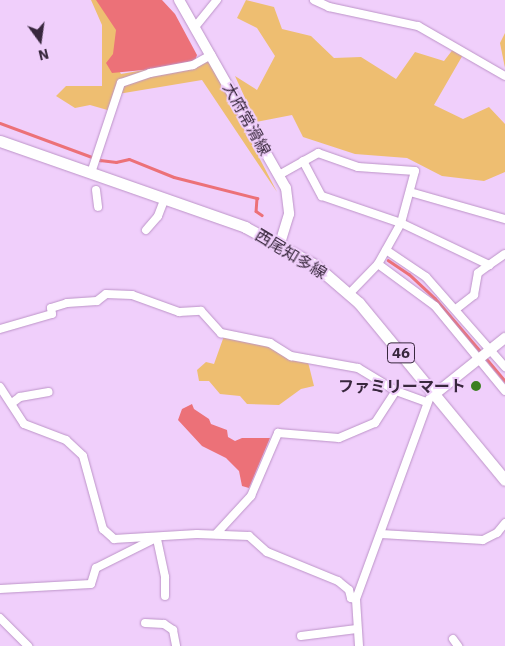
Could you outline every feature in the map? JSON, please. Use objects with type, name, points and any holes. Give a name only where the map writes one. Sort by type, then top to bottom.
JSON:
[{"type":"main road","name":"大府常滑線","points":[[179,0],[279,175],[289,202],[289,214],[280,244]]},
{"type":"main road","name":"西尾知多線","points":[[0,141],[245,227],[280,244],[315,265],[350,293],[431,398],[505,480]]},
{"type":"main road","points":[[431,398],[505,338]]},
{"type":"street","points":[[195,27],[218,0]]},
{"type":"street","points":[[316,0],[329,7],[418,26],[505,76]]},
{"type":"street","points":[[91,173],[120,83],[150,73],[193,65],[211,55]]},
{"type":"street","points":[[279,175],[318,153],[358,167],[415,171],[401,224],[378,263],[350,293]]},
{"type":"street","points":[[303,160],[322,196],[401,224],[489,265]]},
{"type":"street","points":[[96,190],[98,207]]},
{"type":"street","points":[[410,192],[505,219]]},
{"type":"street","points":[[146,230],[158,216],[165,198]]},
{"type":"street","points":[[385,252],[426,277],[456,309],[505,391]]},
{"type":"street","points":[[456,309],[474,295],[478,273],[505,254]]},
{"type":"street","points":[[378,263],[435,306],[484,354],[505,367]]},
{"type":"street","points":[[0,329],[52,314],[51,308],[67,303],[97,300],[106,294],[122,293],[178,312],[200,311],[221,333],[270,343],[299,358],[358,368],[396,391],[431,398],[356,598],[359,646]]},
{"type":"street","points":[[0,387],[24,424],[66,440],[83,456],[103,529],[114,539],[155,539],[216,534],[249,536],[267,552],[338,581],[350,590],[351,598],[356,598]]},
{"type":"street","points":[[216,534],[252,496],[278,433],[339,438],[374,423],[396,391]]},
{"type":"street","points":[[12,403],[20,397],[49,392]]},
{"type":"street","points":[[381,534],[483,540],[497,533],[505,523]]},
{"type":"street","points":[[0,588],[90,584],[96,568],[155,539]]},
{"type":"street","points":[[155,539],[165,577],[164,596]]},
{"type":"street","points":[[0,618],[28,646]]},
{"type":"street","points":[[146,623],[164,624],[173,630],[176,646]]},
{"type":"street","points":[[301,636],[357,629]]},
{"type":"shaded area","points":[[91,0],[105,0],[122,37],[116,65],[121,74],[208,59],[277,192],[202,80],[118,94],[111,111],[90,105],[75,108],[56,96],[66,86],[102,86],[102,25]]},
{"type":"shaded area","points":[[96,0],[162,0],[175,14],[197,55],[195,61],[164,68],[112,73],[106,63],[113,54],[116,30]]},
{"type":"shaded area","points":[[246,0],[274,7],[282,29],[311,36],[334,58],[361,57],[396,79],[415,52],[444,61],[454,48],[464,53],[434,105],[463,119],[489,107],[505,124],[505,172],[484,181],[442,176],[407,158],[355,154],[303,137],[292,115],[256,122],[235,76],[257,90],[275,56],[257,28],[237,18]]},
{"type":"shaded area","points":[[505,33],[505,68],[500,43]]},
{"type":"shaded area","points":[[224,336],[267,339],[308,362],[314,386],[301,389],[279,405],[247,404],[240,396],[220,394],[209,381],[199,381],[197,370],[206,362],[214,364]]},
{"type":"shaded area","points":[[192,404],[194,409],[209,419],[211,424],[227,430],[228,437],[235,441],[242,438],[270,438],[249,488],[242,486],[239,471],[226,458],[202,446],[178,420],[182,409]]},
{"type":"waterway","points":[[0,123],[100,160],[116,162],[129,159],[174,177],[257,198],[256,211],[262,215]]},
{"type":"waterway","points":[[388,260],[409,274],[435,298],[482,353]]},
{"type":"waterway","points":[[486,358],[505,381]]},
{"type":"place","name":"ファミリーマート","points":[[476,386]]}]
